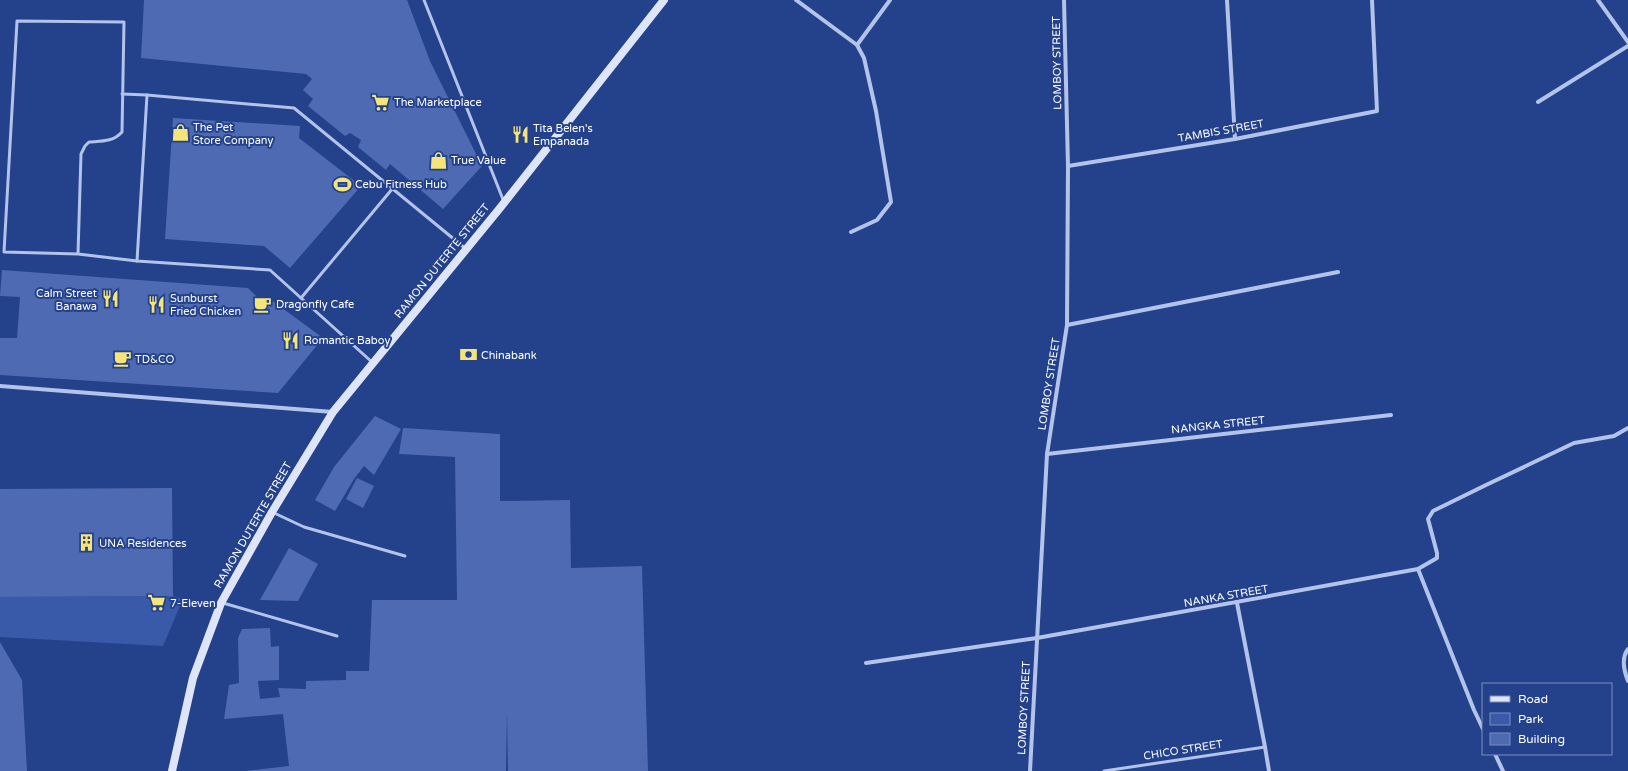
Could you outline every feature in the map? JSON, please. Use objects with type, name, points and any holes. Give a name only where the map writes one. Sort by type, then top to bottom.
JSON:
[{"type":"main road","name":"RAMON DUTERTE STREET","points":[[172,771],[193,678],[221,603],[272,512],[333,412],[504,202],[664,0]]},
{"type":"street","points":[[796,0],[857,45],[864,58],[876,111],[891,202],[877,220],[852,232]]},
{"type":"street","points":[[857,45],[890,0]]},
{"type":"street","name":"LOMBOY STREET","points":[[1030,771],[1047,454],[1067,325],[1068,166],[1064,0]]},
{"type":"street","points":[[1227,0],[1235,139]]},
{"type":"street","name":"TAMBIS STREET","points":[[1068,166],[1235,139],[1377,112],[1372,0]]},
{"type":"street","points":[[1598,0],[1628,42]]},
{"type":"street","points":[[1538,102],[1628,46]]},
{"type":"street","points":[[1067,325],[1338,272]]},
{"type":"street","points":[[0,386],[333,412]]},
{"type":"street","name":"NANGKA STREET","points":[[1047,454],[1391,415]]},
{"type":"street","name":"NANKA STREET","points":[[866,663],[1037,638],[1237,603],[1418,569],[1437,558],[1428,519],[1433,511],[1574,443],[1614,436],[1628,428]]},
{"type":"street","points":[[1418,569],[1482,727]]},
{"type":"street","points":[[1237,603],[1269,771]]},
{"type":"street","points":[[1627,651],[1624,664],[1628,681]]},
{"type":"street","points":[[1495,755],[1503,771]]},
{"type":"lane","points":[[424,0],[504,202]]},
{"type":"lane","points":[[78,254],[81,154],[89,142],[111,140],[117,138],[122,132],[124,22],[16,21],[4,252],[78,254],[270,270],[373,363]]},
{"type":"lane","points":[[122,94],[294,108],[466,249]]},
{"type":"lane","points":[[137,260],[147,95]]},
{"type":"lane","points":[[301,298],[393,188]]},
{"type":"lane","points":[[272,512],[304,527],[405,556]]},
{"type":"lane","points":[[221,603],[337,636]]},
{"type":"lane","name":"CHICO STREET","points":[[1104,771],[1265,747]]},
{"type":"green space","points":[[173,596],[183,599],[163,646],[0,637],[0,597]]},
{"type":"building","name":"The Marketplace","points":[[144,0],[407,0],[430,61],[482,166],[443,209],[390,164],[386,170],[358,147],[361,140],[350,133],[345,136],[308,106],[313,99],[303,90],[312,79],[306,74],[141,58]]},
{"type":"building","points":[[173,118],[300,126],[299,138],[361,186],[290,268],[264,246],[165,239]]},
{"type":"building","points":[[2,270],[248,288],[259,299],[270,299],[323,338],[278,393],[0,375],[0,338],[17,338],[20,297],[0,296]]},
{"type":"building","points":[[375,416],[401,429],[374,475],[364,466],[354,479],[335,511],[315,500],[334,467]]},
{"type":"building","points":[[403,428],[500,434],[500,501],[570,500],[571,568],[642,566],[648,771],[508,771],[507,713],[506,771],[245,771],[289,766],[283,714],[224,719],[229,685],[239,683],[238,638],[242,629],[270,628],[271,647],[279,646],[279,680],[258,681],[260,699],[280,697],[278,688],[306,689],[306,681],[346,680],[346,671],[369,671],[372,600],[457,600],[455,457],[399,454]]},
{"type":"building","points":[[357,478],[374,486],[363,508],[346,499]]},
{"type":"building","name":"UNA Residences","points":[[172,488],[173,596],[0,597],[0,489]]},
{"type":"building","points":[[289,548],[318,564],[298,601],[260,600]]},
{"type":"building","points":[[0,642],[22,680],[27,771],[0,771]]},
{"type":"place","name":"The Marketplace","points":[[381,102]]},
{"type":"place","name":"The Pet Store Company","points":[[180,133]]},
{"type":"place","name":"Tita Belen's Empanada","points":[[520,134]]},
{"type":"place","name":"True Value","points":[[438,160]]},
{"type":"place","name":"Cebu Fitness Hub","points":[[342,184]]},
{"type":"place","name":"Calm Street Banawa","points":[[110,299]]},
{"type":"place","name":"Sunburst Fried Chicken","points":[[157,304]]},
{"type":"place","name":"Dragonfly Cafe","points":[[263,304]]},
{"type":"place","name":"Romantic Baboy","points":[[291,340]]},
{"type":"place","name":"Chinabank","points":[[468,355]]},
{"type":"place","name":"TD&CO","points":[[122,359]]},
{"type":"place","name":"UNA Residences","points":[[86,543]]},
{"type":"place","name":"7-Eleven","points":[[157,603]]}]
